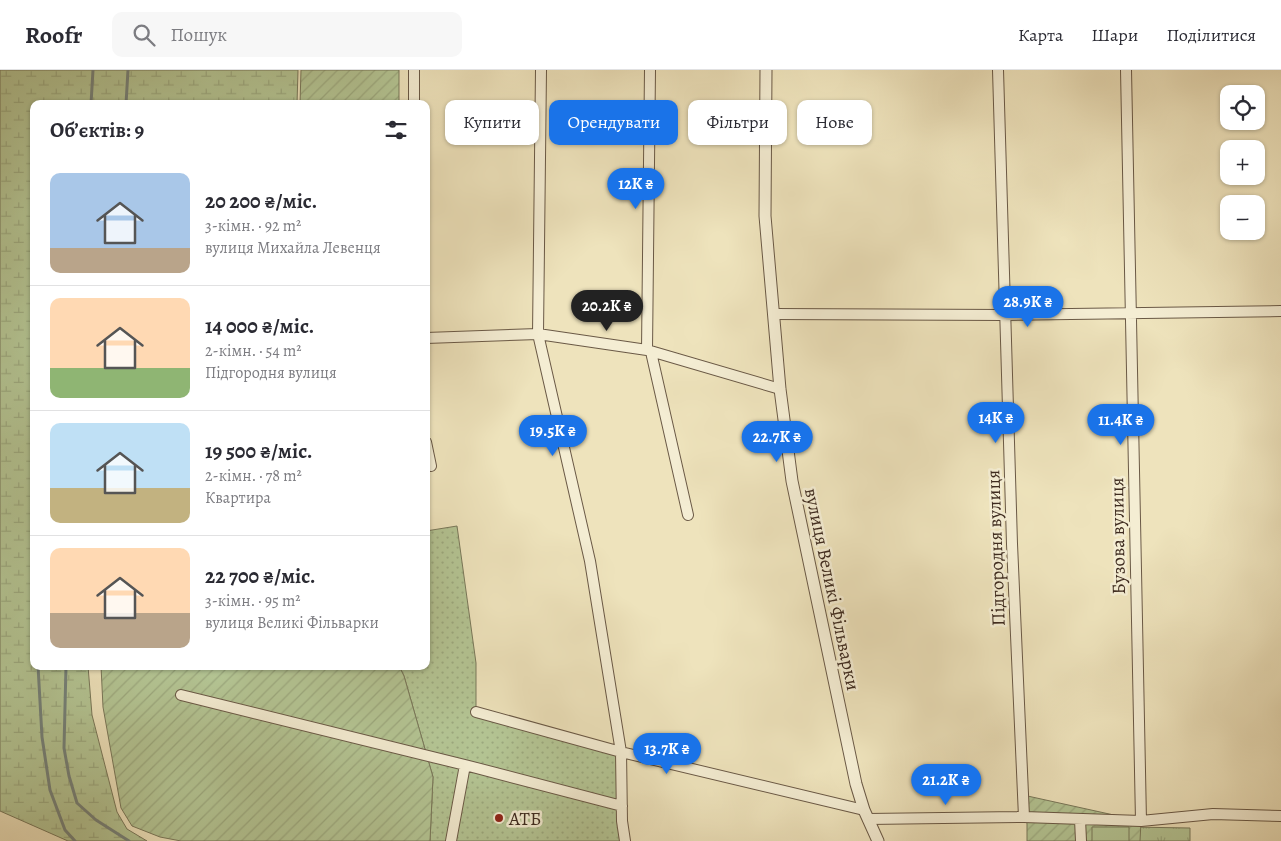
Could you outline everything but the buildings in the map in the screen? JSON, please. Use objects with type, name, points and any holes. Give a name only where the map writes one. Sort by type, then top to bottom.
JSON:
[{"type":"street","points":[[414,70],[414,100]]},
{"type":"street","points":[[541,70],[538,334],[590,561],[621,752],[625,841]]},
{"type":"street","points":[[650,70],[649,351],[688,515]]},
{"type":"street","name":"вулиця Великі Фільварки","points":[[766,70],[765,216],[780,390],[796,500],[856,784],[866,815],[878,841]]},
{"type":"street","name":"Підгородня вулиця","points":[[998,70],[1012,554],[1024,817]]},
{"type":"street","name":"Бузова вулиця","points":[[1126,70],[1141,821]]},
{"type":"street","points":[[774,314],[1004,315],[1281,311]]},
{"type":"street","points":[[430,338],[538,334],[649,351],[780,390]]},
{"type":"street","points":[[430,461],[431,466]]},
{"type":"street","points":[[181,695],[622,806]]},
{"type":"street","points":[[476,712],[621,752],[866,815],[1141,821],[1213,814],[1281,816]]},
{"type":"street","points":[[451,841],[465,765]]},
{"type":"street","points":[[1080,819],[1081,841]]},
{"type":"green space","points":[[0,70],[298,70],[297,100],[30,100],[30,670],[88,670],[92,715],[117,812],[127,829],[147,841],[68,841],[0,811]]},
{"type":"green space","points":[[301,70],[399,70],[399,100],[300,100]]},
{"type":"green space","points":[[457,526],[476,663],[476,712],[621,752],[625,841],[430,841],[433,777],[401,670],[430,670],[430,530]]},
{"type":"green space","points":[[101,670],[401,670],[433,777],[430,841],[181,841],[160,837],[132,826],[121,808],[103,707]]},
{"type":"green space","points":[[1023,795],[1141,821],[1140,841],[1027,841]]},
{"type":"green space","points":[[1092,827],[1129,827],[1129,841],[1092,841]]},
{"type":"green space","points":[[1129,827],[1190,828],[1190,841],[1129,841]]},
{"type":"waterway","points":[[91,100],[93,70]]},
{"type":"waterway","points":[[126,100],[128,70]]},
{"type":"waterway","points":[[38,670],[42,737],[50,790],[65,830],[75,841]]},
{"type":"waterway","points":[[66,670],[64,748],[69,776],[77,803],[96,820],[129,841]]},
{"type":"place","name":"АТБ","points":[[499,818]]}]
